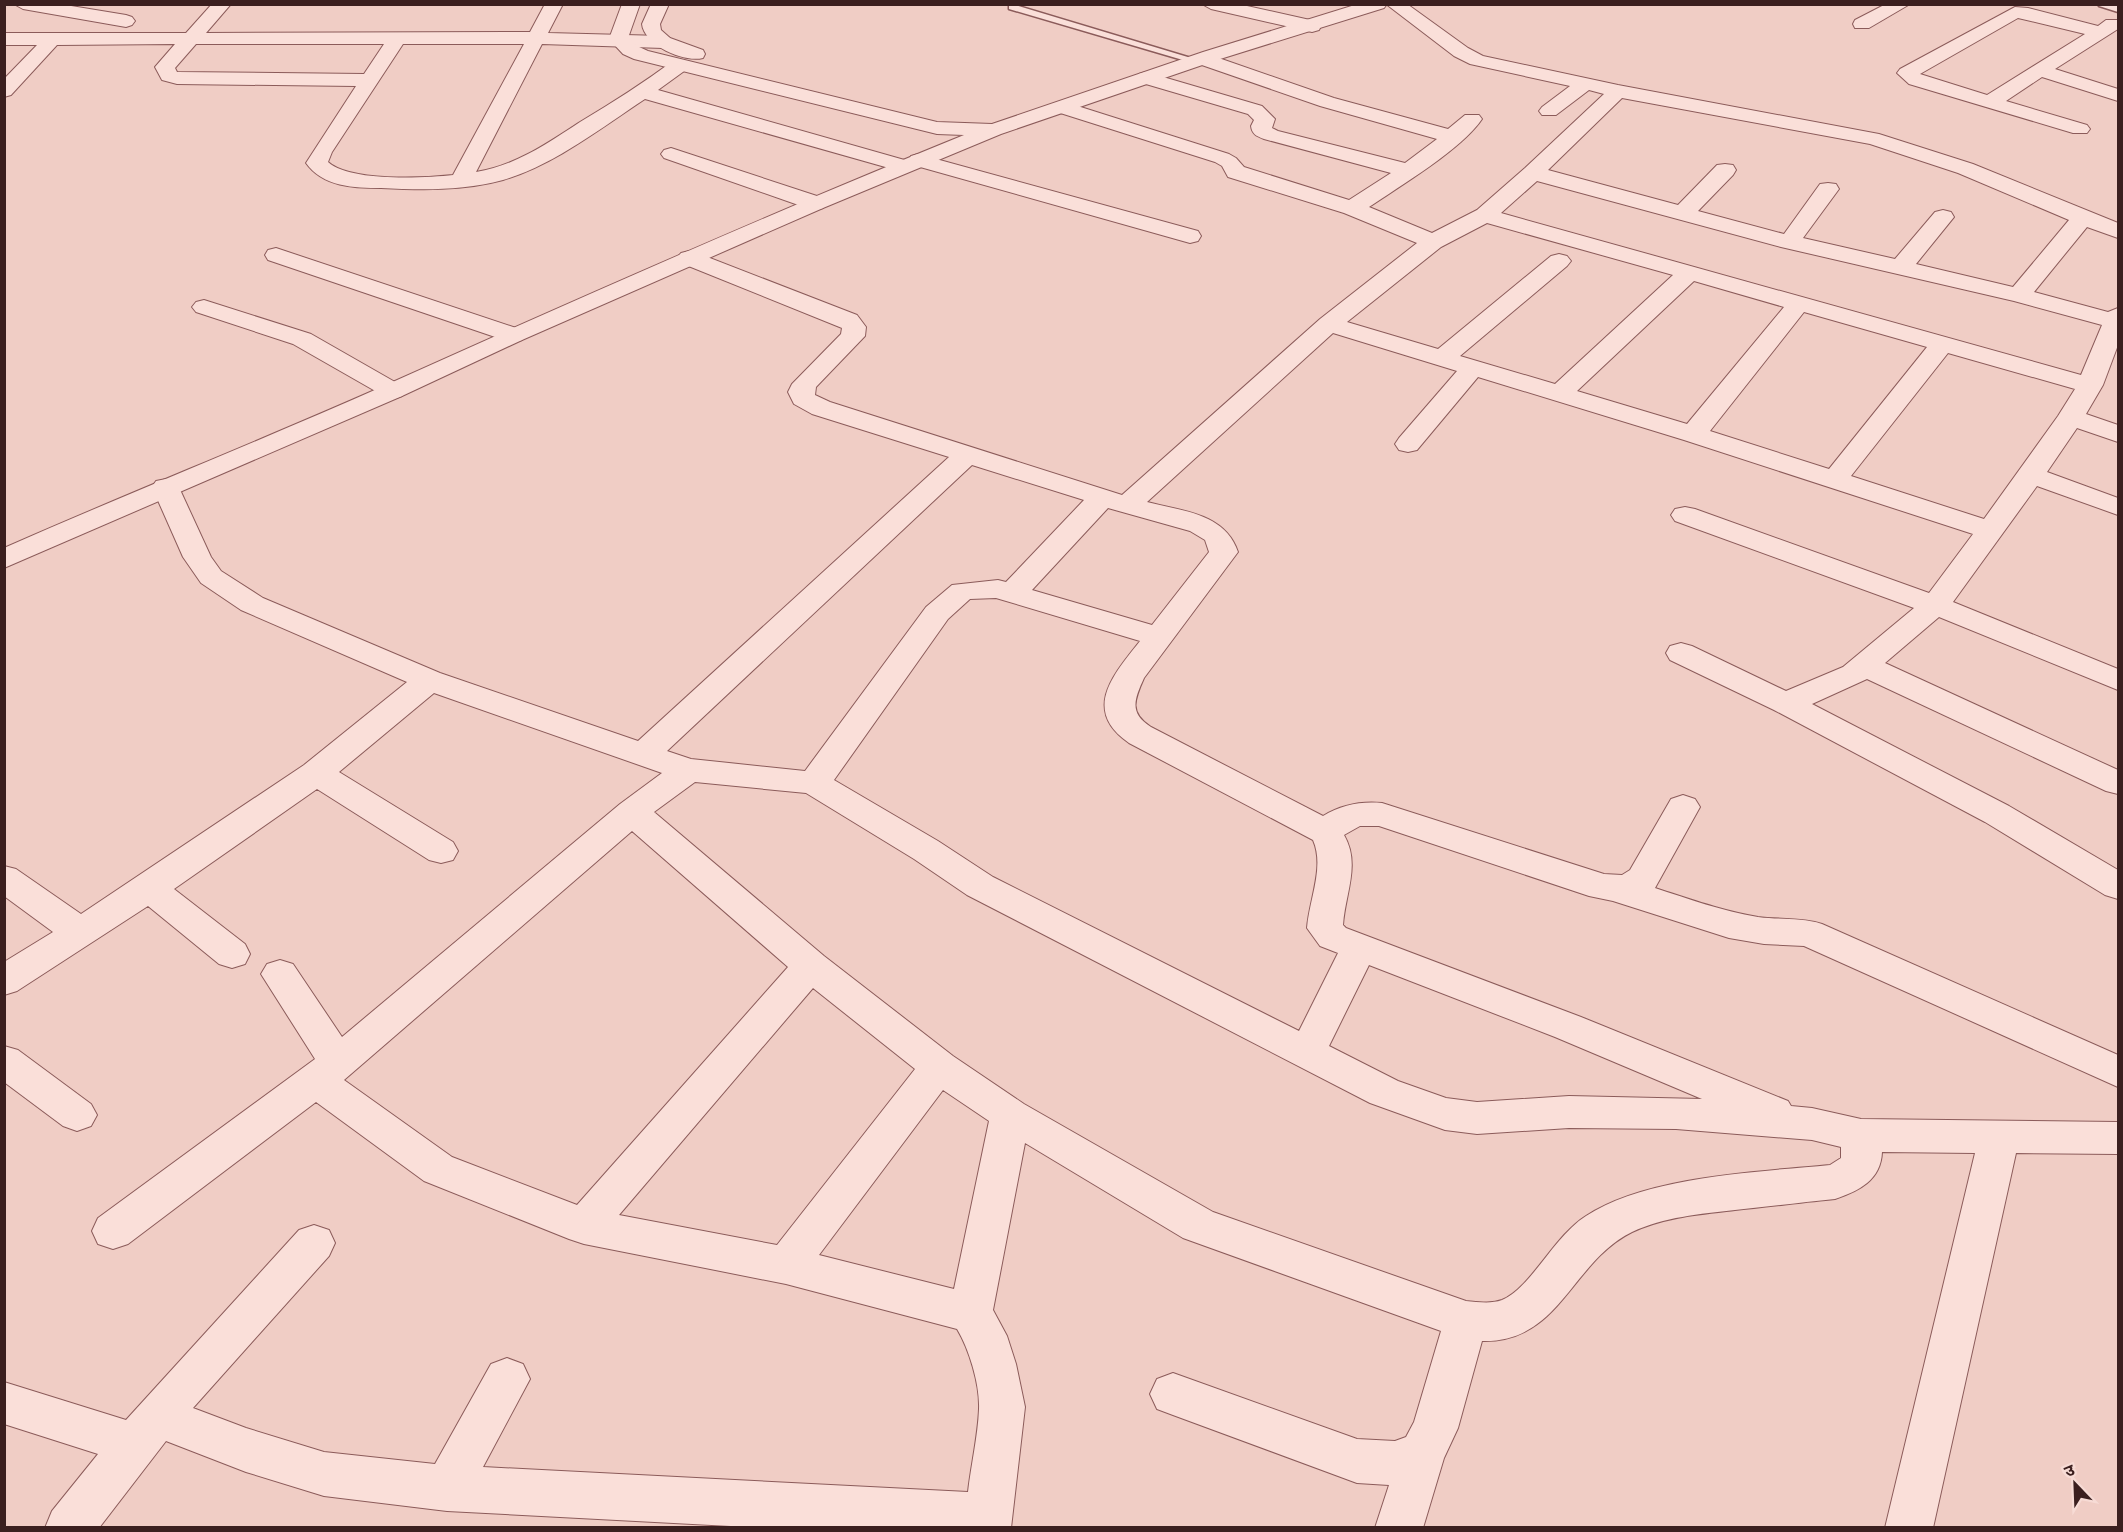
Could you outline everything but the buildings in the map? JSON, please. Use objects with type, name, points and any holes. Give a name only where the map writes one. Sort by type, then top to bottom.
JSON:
[{"type":"street","points":[[23,4],[126,21]]},
{"type":"street","points":[[222,4],[165,67],[169,76],[177,78],[370,80]]},
{"type":"street","points":[[461,181],[534,38],[554,4]]},
{"type":"street","points":[[618,39],[631,4]]},
{"type":"street","points":[[660,4],[651,24],[652,32],[663,42],[683,51],[960,117],[985,128]]},
{"type":"street","points":[[1211,4],[1312,26]]},
{"type":"street","points":[[4,559],[166,487],[393,391],[513,335],[911,163],[985,128],[1061,107],[1378,4]]},
{"type":"street","points":[[1395,4],[1461,52],[1477,60],[1618,91],[1860,135],[1911,147],[1946,159],[2082,218],[2118,231]]},
{"type":"street","points":[[1862,24],[1901,4]]},
{"type":"street","points":[[2080,129],[1916,80],[1907,73],[2015,12],[2028,13],[2098,40]]},
{"type":"street","points":[[1990,102],[2038,70],[2098,40],[2118,21]]},
{"type":"street","points":[[4,39],[534,38],[663,42]]},
{"type":"street","points":[[4,91],[52,39]]},
{"type":"street","points":[[397,39],[322,152],[317,163],[322,170],[340,178],[411,184],[461,181],[503,173],[533,161],[643,92],[680,65]]},
{"type":"street","points":[[618,39],[630,50],[641,55],[937,128],[985,128]]},
{"type":"street","points":[[1200,60],[1349,111],[1453,137]]},
{"type":"street","points":[[2038,70],[2118,94]]},
{"type":"street","points":[[1146,78],[1256,110],[1264,118],[1262,131],[1271,135],[1410,171]]},
{"type":"street","points":[[1550,111],[1585,84]]},
{"type":"street","points":[[1012,593],[1115,501],[1329,324],[1433,242],[1485,215],[1533,173],[1618,91]]},
{"type":"street","points":[[643,92],[1190,236]]},
{"type":"street","points":[[1061,107],[1222,158],[1229,162],[1236,172],[1352,208],[1433,242]]},
{"type":"street","points":[[1352,208],[1410,171],[1472,119]]},
{"type":"street","points":[[671,154],[815,203]]},
{"type":"street","points":[[1682,214],[1725,170]]},
{"type":"street","points":[[1533,173],[1789,242],[2116,318],[2090,385],[2071,417],[1935,605],[1854,674],[1785,703]]},
{"type":"street","points":[[1789,242],[1828,189]]},
{"type":"street","points":[[1485,215],[1688,274],[1800,302],[2090,385]]},
{"type":"street","points":[[1901,267],[1943,217]]},
{"type":"street","points":[[2019,295],[2082,218]]},
{"type":"street","points":[[276,255],[513,335]]},
{"type":"street","points":[[689,258],[848,320],[854,327],[853,336],[804,384],[801,392],[803,399],[821,408],[1115,501],[1200,525],[1215,534],[1224,552],[1129,676],[1120,693],[1119,708],[1122,720],[1140,735],[1324,832],[1332,842],[1335,852],[1334,877],[1324,918],[1325,928],[1333,937],[1568,1027],[1803,1124]]},
{"type":"street","points":[[1443,357],[1559,261]]},
{"type":"street","points":[[1561,392],[1688,274]]},
{"type":"street","points":[[1693,434],[1800,302]]},
{"type":"street","points":[[204,307],[302,339],[393,391]]},
{"type":"street","points":[[1329,324],[1561,392],[1990,530]]},
{"type":"street","points":[[1835,479],[1943,343]]},
{"type":"street","points":[[1408,444],[1474,366]]},
{"type":"street","points":[[2071,417],[2118,434]]},
{"type":"street","points":[[644,754],[968,454]]},
{"type":"street","points":[[2031,475],[2118,507]]},
{"type":"street","points":[[166,487],[197,557],[211,577],[252,604],[429,680],[688,770],[814,783],[926,849],[980,886],[1384,1092],[1444,1114],[1477,1118],[1569,1112],[1676,1113],[1803,1124],[1861,1135],[2118,1138]]},
{"type":"street","points":[[1685,515],[1935,605],[2118,680]]},
{"type":"street","points":[[814,783],[947,602],[962,591],[998,589],[1160,637]]},
{"type":"street","points":[[1681,653],[1785,703],[1997,814],[2118,886]]},
{"type":"street","points":[[1865,666],[2118,783]]},
{"type":"street","points":[[4,981],[149,888],[316,772],[429,680]]},
{"type":"street","points":[[113,1231],[327,1072],[632,812],[688,770]]},
{"type":"street","points":[[316,772],[441,851]]},
{"type":"street","points":[[1617,889],[1632,887],[1643,879],[1683,807]]},
{"type":"street","points":[[632,812],[811,966],[939,1067],[1010,1115],[1198,1225],[1466,1321],[1503,1322],[1526,1311],[1579,1248],[1598,1230],[1633,1211],[1670,1200],[1835,1182],[1857,1172],[1862,1160],[1861,1135]]},
{"type":"street","points":[[1324,832],[1353,814],[1365,812],[1382,815],[1729,926],[1764,931],[1809,933],[2118,1072]]},
{"type":"street","points":[[4,878],[81,933]]},
{"type":"street","points":[[149,888],[232,954]]},
{"type":"street","points":[[1307,1053],[1359,948]]},
{"type":"street","points":[[584,1226],[811,966]]},
{"type":"street","points":[[280,974],[327,1072],[438,1169],[584,1226],[786,1265],[971,1313]]},
{"type":"street","points":[[4,1061],[78,1114]]},
{"type":"street","points":[[786,1265],[939,1067]]},
{"type":"street","points":[[4,1403],[246,1450],[324,1474],[447,1488],[988,1522],[1002,1407],[994,1364],[985,1336],[971,1313],[1010,1115]]},
{"type":"street","points":[[1910,1527],[1999,1137]]},
{"type":"street","points":[[69,1527],[146,1430],[314,1243]]},
{"type":"street","points":[[1399,1527],[1422,1453],[1435,1428],[1466,1321]]},
{"type":"street","points":[[447,1488],[507,1379]]},
{"type":"street","points":[[1173,1394],[1358,1461],[1395,1463],[1422,1453]]},
{"type":"lane","points":[[2102,4],[2118,9]]},
{"type":"lane","points":[[1012,7],[1200,60]]}]
